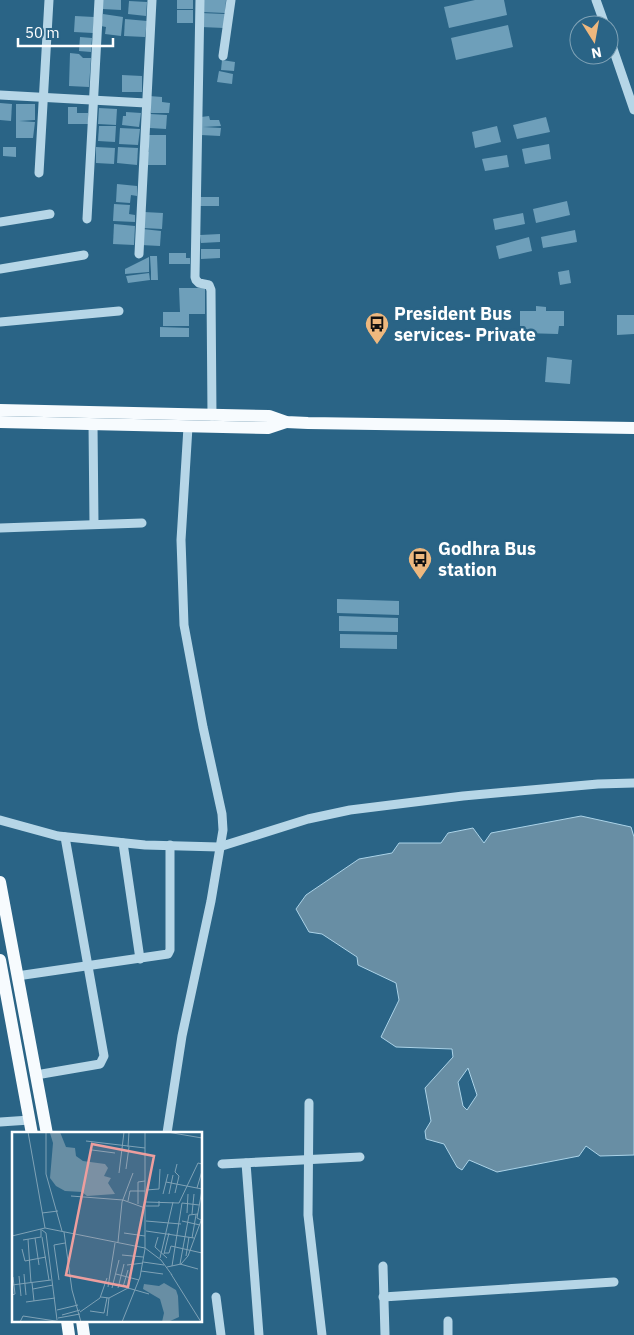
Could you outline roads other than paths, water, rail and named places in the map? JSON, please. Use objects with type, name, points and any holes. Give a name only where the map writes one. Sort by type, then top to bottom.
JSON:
[{"type":"main road","points":[[0,410],[269,416],[286,422],[634,428]]},
{"type":"main road","points":[[0,422],[268,428],[286,422]]},
{"type":"main road","points":[[0,882],[47,1132]]},
{"type":"main road","points":[[0,960],[3,992],[32,1132]]},
{"type":"main road","points":[[67,1322],[69,1335]]},
{"type":"main road","points":[[82,1322],[84,1335]]},
{"type":"street","points":[[39,172],[50,0]]},
{"type":"street","points":[[87,220],[99,0]]},
{"type":"street","points":[[139,254],[152,0]]},
{"type":"street","points":[[200,0],[195,278],[199,283],[209,285],[212,290],[212,416]]},
{"type":"street","points":[[223,56],[231,0]]},
{"type":"street","points":[[596,0],[601,15]]},
{"type":"street","points":[[619,65],[634,110]]},
{"type":"street","points":[[0,95],[146,103]]},
{"type":"street","points":[[0,222],[50,214]]},
{"type":"street","points":[[0,269],[84,255]]},
{"type":"street","points":[[0,322],[119,311]]},
{"type":"street","points":[[93,424],[94,524]]},
{"type":"street","points":[[167,1132],[182,1036],[211,901],[223,830],[222,814],[184,625],[181,540],[188,427]]},
{"type":"street","points":[[0,528],[142,523]]},
{"type":"street","points":[[0,820],[38,832],[65,837],[123,843],[220,846],[308,819],[350,810],[463,796],[598,784],[634,783]]},
{"type":"street","points":[[36,1075],[97,1065],[103,1061],[104,1056],[65,837]]},
{"type":"street","points":[[123,843],[140,959]]},
{"type":"street","points":[[17,976],[165,955],[170,950],[170,845]]},
{"type":"street","points":[[309,1103],[308,1215],[322,1335]]},
{"type":"street","points":[[0,1122],[30,1120]]},
{"type":"street","points":[[222,1164],[360,1157]]},
{"type":"street","points":[[246,1163],[259,1335]]},
{"type":"street","points":[[382,1266],[384,1335]]},
{"type":"street","points":[[383,1297],[614,1282]]},
{"type":"street","points":[[216,1296],[221,1335]]},
{"type":"street","points":[[448,1321],[448,1335]]},
{"type":"water","points":[[581,816],[631,827],[634,837],[634,1155],[600,1156],[586,1146],[579,1156],[497,1172],[469,1160],[462,1170],[457,1167],[444,1144],[426,1139],[425,1131],[431,1121],[425,1088],[453,1057],[452,1049],[396,1047],[381,1037],[399,1000],[396,983],[358,965],[357,957],[322,934],[309,932],[296,909],[306,895],[359,859],[392,853],[399,843],[441,843],[448,833],[473,828],[484,843],[491,833]],"holes":[[[468,1068],[477,1095],[467,1110],[463,1106],[458,1082]]]},
{"type":"place","name":"President Bus services- Private","points":[[377,345]]},
{"type":"place","name":"Godhra Bus station","points":[[420,580]]}]
